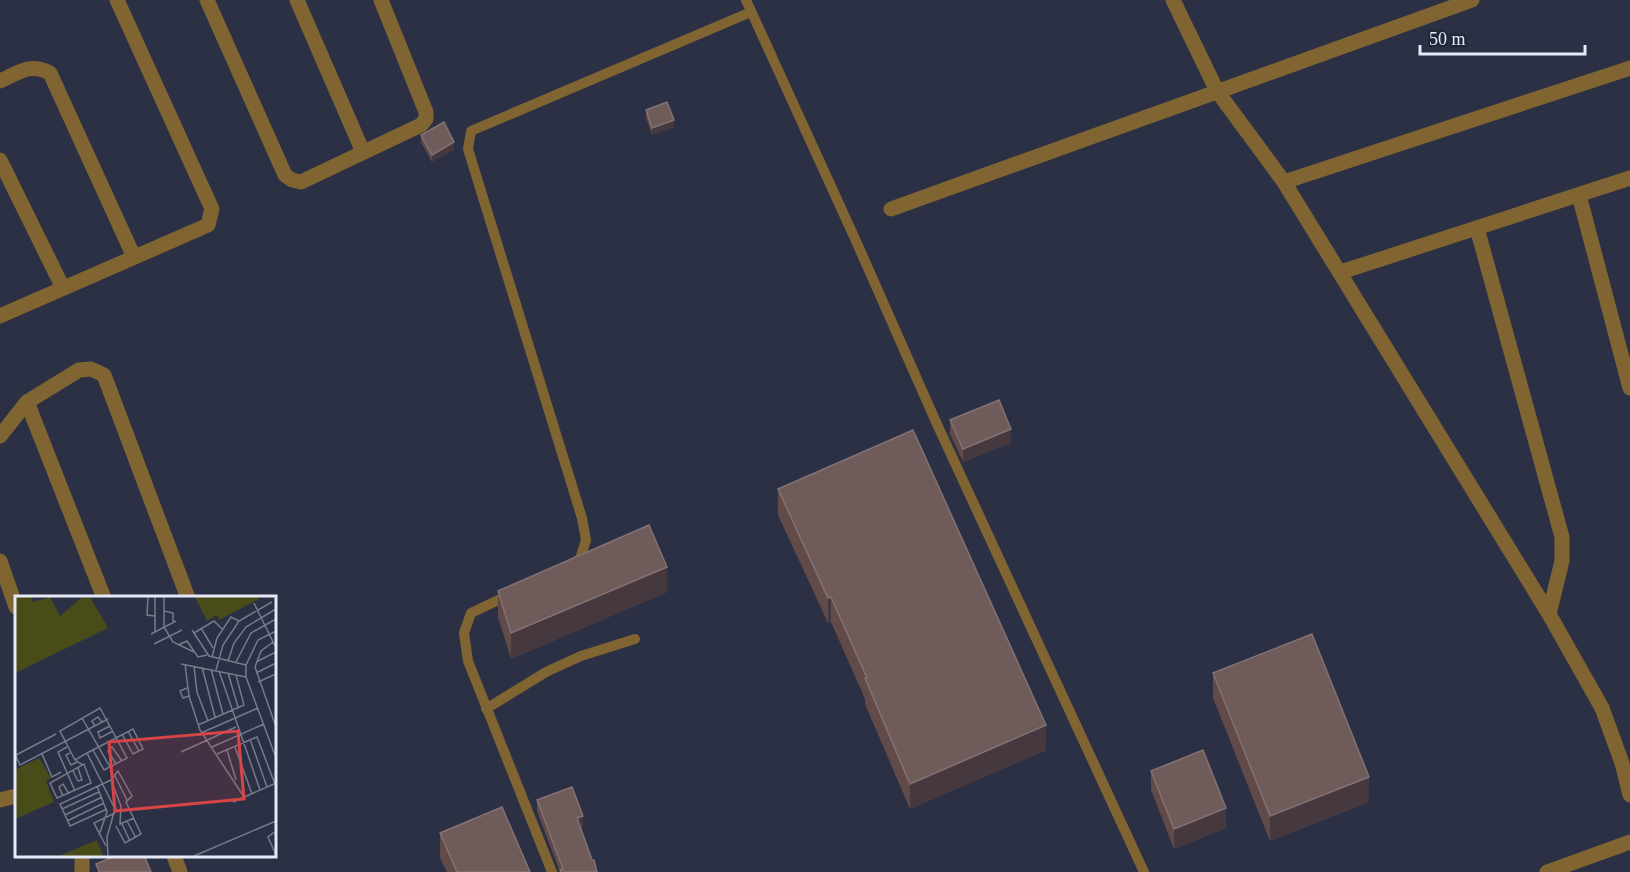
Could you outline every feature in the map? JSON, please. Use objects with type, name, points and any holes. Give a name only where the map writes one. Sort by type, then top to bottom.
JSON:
[{"type":"street","points":[[0,316],[208,225],[212,216],[212,209],[117,0]]},
{"type":"street","points":[[207,0],[285,175],[301,182],[421,125],[426,119],[426,112],[381,0]]},
{"type":"street","points":[[297,0],[363,152]]},
{"type":"street","points":[[1173,0],[1217,91],[1284,182],[1550,614],[1602,708],[1622,764],[1630,795]]},
{"type":"street","points":[[891,209],[1472,0]]},
{"type":"street","points":[[0,81],[30,68],[40,68],[50,73],[134,257]]},
{"type":"street","points":[[1284,182],[1630,68]]},
{"type":"street","points":[[0,160],[63,288]]},
{"type":"street","points":[[1341,272],[1630,178]]},
{"type":"street","points":[[1579,195],[1630,388]]},
{"type":"street","points":[[1477,228],[1562,537],[1562,561],[1550,614]]},
{"type":"street","points":[[0,436],[27,402],[79,370],[91,369],[104,375],[188,596]]},
{"type":"street","points":[[27,402],[104,596]]},
{"type":"street","points":[[0,561],[15,604]]},
{"type":"street","points":[[0,800],[15,796]]},
{"type":"street","points":[[1547,872],[1630,842]]},
{"type":"street","points":[[175,857],[180,872]]},
{"type":"lane","points":[[746,0],[936,422],[1144,872]]},
{"type":"lane","points":[[560,569],[580,560],[586,540],[582,518],[468,149],[471,131],[752,12]]},
{"type":"lane","points":[[520,589],[471,613],[464,633],[468,661],[552,872]]},
{"type":"lane","points":[[486,709],[546,672],[581,656],[636,639]]},
{"type":"building","points":[[667,102],[674,120],[652,128],[646,110]]},
{"type":"building","points":[[444,122],[454,142],[432,155],[421,135]]},
{"type":"building","points":[[999,400],[1011,429],[963,449],[950,420]]},
{"type":"building","points":[[913,430],[1046,725],[910,784],[831,597],[828,598],[778,489]]},
{"type":"building","points":[[649,525],[667,567],[511,633],[498,591]]},
{"type":"building","points":[[1312,634],[1369,777],[1270,816],[1213,673]]},
{"type":"building","points":[[1203,750],[1226,808],[1174,829],[1151,771]]},
{"type":"building","points":[[572,787],[583,816],[577,818],[597,872],[561,872],[560,870],[563,869],[537,800]]},
{"type":"building","points":[[502,807],[530,872],[457,872],[440,833]]},
{"type":"building","points":[[113,857],[145,857],[151,872],[99,872],[96,864]]}]
